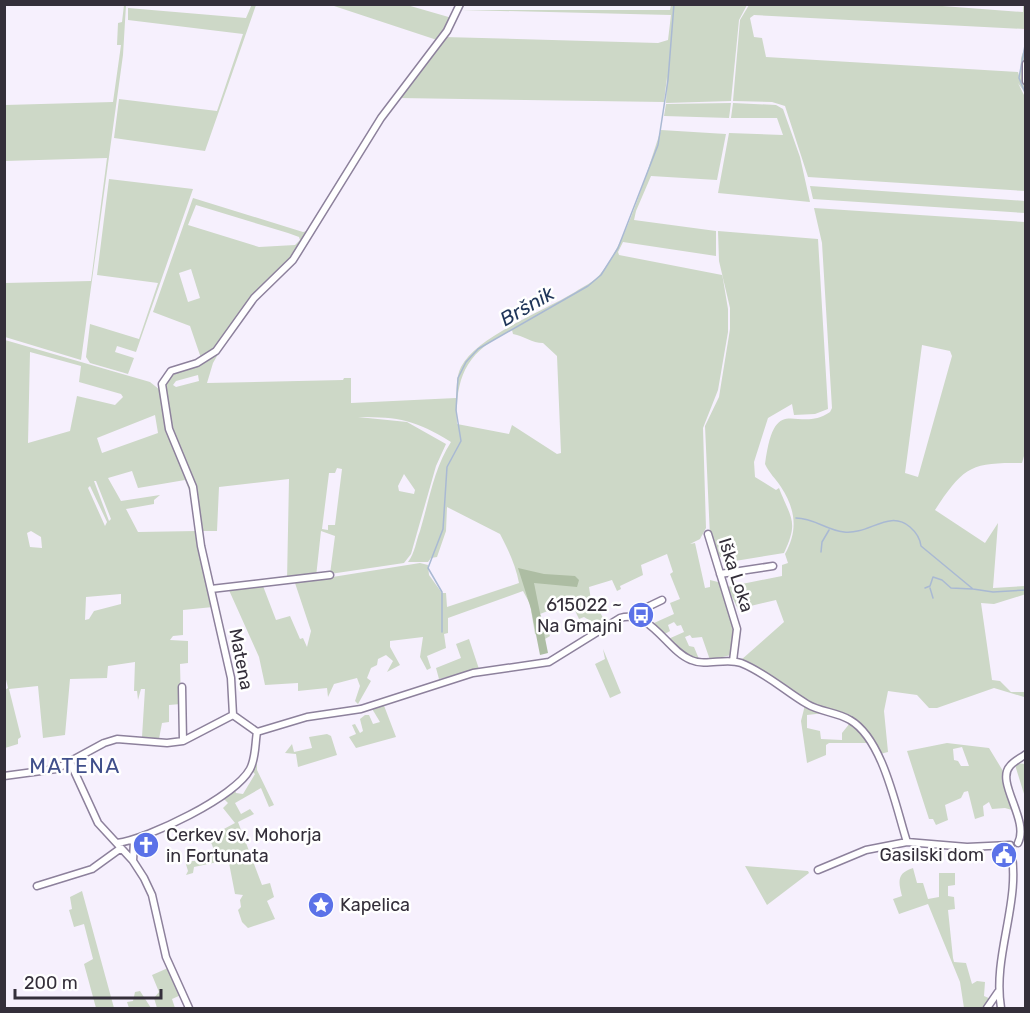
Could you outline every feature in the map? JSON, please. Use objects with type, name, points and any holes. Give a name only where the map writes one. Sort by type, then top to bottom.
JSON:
[{"type":"street","name":"Matena","points":[[4,776],[42,772],[70,762],[104,743],[117,739],[167,743],[183,741],[233,715],[231,678],[211,590],[193,487],[169,429],[162,384],[171,371],[197,363],[216,351],[254,298],[294,260],[381,118],[447,31],[460,4]]},
{"type":"street","points":[[1026,63],[1026,81]]},
{"type":"street","name":"Iška Loka","points":[[708,534],[737,629],[733,661]]},
{"type":"street","points":[[720,574],[773,566]]},
{"type":"street","points":[[211,590],[330,575]]},
{"type":"street","points":[[634,617],[637,612],[662,600]]},
{"type":"street","points":[[257,732],[307,717],[361,709],[473,673],[549,662],[620,618],[634,617],[650,624],[675,651],[692,661],[701,663],[733,661],[772,680],[809,706],[852,721],[867,735],[878,756],[907,843]]},
{"type":"street","points":[[182,687],[183,741]]},
{"type":"street","points":[[233,715],[257,732]]},
{"type":"street","points":[[37,886],[92,869],[119,846],[134,841],[214,801],[251,767],[257,732]]},
{"type":"street","points":[[818,870],[866,850],[907,843],[967,847],[1010,845],[1022,842],[1021,825],[1007,776],[1011,765],[1026,754]]},
{"type":"street","points":[[70,762],[98,823],[133,861],[152,895],[163,949],[189,1008]]},
{"type":"street","points":[[1016,762],[1026,763]]},
{"type":"street","points":[[133,861],[134,841]]},
{"type":"street","points":[[1001,1008],[998,992],[1000,958],[1013,881],[1010,845]]},
{"type":"street","points":[[987,1008],[998,992]]},
{"type":"green space","points":[[252,4],[256,5],[205,151],[114,138],[119,99],[217,111],[243,34],[128,20],[128,8],[246,18]]},
{"type":"green space","points":[[916,4],[1023,12],[1023,5],[1025,5],[1025,29],[754,15],[750,18],[754,37],[762,38],[766,57],[1018,72],[1020,79],[1021,58],[1025,46],[1023,74],[1025,93],[1018,83],[1025,97],[1025,191],[808,177],[785,106],[772,102],[733,101],[740,20],[749,5]]},
{"type":"green space","points":[[124,5],[126,5],[123,55],[81,360],[5,337],[5,283],[91,281],[107,158],[5,161],[5,105],[113,102],[121,45],[117,45],[118,23],[122,22]]},
{"type":"green space","points":[[331,5],[407,5],[452,18],[437,40]]},
{"type":"green space","points":[[671,5],[747,5],[739,20],[731,101],[666,103],[667,77],[664,102],[399,98],[444,37],[658,43],[668,40],[671,15],[461,10],[670,10]]},
{"type":"green space","points":[[731,103],[729,118],[664,116],[666,104]]},
{"type":"green space","points":[[733,103],[776,105],[783,109],[800,157],[810,202],[718,193],[729,133],[783,135],[777,118],[731,118]]},
{"type":"green space","points":[[661,130],[726,134],[717,180],[651,176],[634,220],[716,231],[716,256],[623,242],[618,252],[619,255],[722,275],[728,309],[728,332],[718,390],[703,428],[706,528],[700,539],[690,544],[695,543],[705,588],[710,587],[710,580],[722,583],[735,629],[731,655],[710,660],[702,637],[692,638],[690,635],[685,637],[689,646],[694,647],[699,659],[692,658],[666,640],[684,632],[681,625],[677,626],[674,622],[668,625],[670,631],[663,635],[654,623],[674,614],[670,603],[680,599],[670,574],[673,572],[667,554],[641,565],[643,575],[620,586],[621,589],[617,591],[612,580],[589,587],[593,613],[599,610],[606,624],[602,627],[598,620],[592,622],[584,617],[579,619],[571,602],[540,614],[550,636],[545,639],[535,634],[530,604],[523,591],[448,618],[448,633],[444,634],[446,648],[427,656],[431,668],[427,670],[420,657],[423,637],[390,641],[390,647],[400,665],[387,672],[393,661],[386,655],[378,659],[377,665],[371,668],[367,678],[371,681],[358,704],[355,701],[360,686],[357,678],[334,684],[328,697],[327,688],[298,691],[298,683],[265,685],[259,657],[228,588],[263,586],[276,620],[290,616],[300,639],[303,638],[307,647],[311,631],[295,583],[420,563],[428,565],[429,575],[442,593],[446,593],[447,607],[519,583],[516,570],[500,534],[447,507],[446,531],[437,557],[431,558],[428,562],[408,562],[415,547],[436,474],[451,442],[407,421],[358,417],[407,422],[446,444],[436,466],[411,554],[404,563],[330,574],[335,536],[321,531],[316,577],[287,581],[289,479],[219,487],[217,531],[201,531],[197,499],[172,432],[164,392],[166,382],[175,372],[202,363],[221,349],[213,363],[207,383],[351,378],[351,403],[456,398],[457,378],[461,367],[481,345],[512,325],[575,292],[601,273],[611,259],[628,224]],"holes":[[[512,330],[513,334],[543,343],[557,356],[561,453],[557,454],[512,425],[509,434],[457,424],[458,392],[467,366],[474,356],[497,338]],[[198,375],[199,381],[176,387],[173,385],[176,381]],[[337,468],[342,469],[335,525],[328,525],[328,530],[322,529],[329,473],[335,473]],[[404,474],[415,490],[414,494],[399,491],[398,486]]]},
{"type":"green space","points":[[342,173],[345,173],[295,254],[211,352],[201,358],[190,326],[153,312],[193,198],[303,232],[307,231]],"holes":[[[196,205],[288,233],[299,237],[300,240],[295,245],[259,247],[188,225]],[[191,269],[200,298],[188,302],[179,273]]]},
{"type":"green space","points":[[109,179],[193,189],[136,352],[117,346],[115,352],[134,358],[128,374],[90,363],[86,357],[90,324],[139,339],[158,283],[97,275]]},
{"type":"green space","points":[[810,186],[1025,201],[1025,213],[813,199]]},
{"type":"green space","points":[[814,208],[1025,222],[1026,449],[1022,463],[991,464],[970,470],[953,484],[935,510],[985,543],[998,523],[993,588],[1025,586],[1026,594],[994,604],[981,603],[992,680],[1000,681],[1011,692],[1025,692],[1025,705],[1024,697],[994,688],[937,708],[929,708],[917,695],[888,691],[884,711],[888,752],[880,754],[860,726],[802,698],[784,684],[741,660],[784,622],[776,600],[738,609],[727,587],[782,576],[782,565],[788,563],[785,554],[792,537],[794,520],[786,496],[765,464],[769,441],[775,427],[781,421],[788,418],[818,418],[830,412],[832,408],[822,243]],"holes":[[[922,345],[950,351],[952,356],[918,477],[905,473]]]},
{"type":"green space","points":[[718,231],[818,239],[828,409],[815,414],[794,415],[792,404],[768,418],[754,462],[755,477],[776,490],[779,488],[792,520],[789,542],[784,553],[729,562],[719,556],[710,537],[705,426],[719,397],[730,329],[730,308],[719,261]]},
{"type":"green space","points":[[5,340],[150,382],[160,390],[165,422],[191,490],[185,480],[138,488],[132,471],[108,478],[121,501],[160,495],[154,500],[154,504],[126,509],[138,532],[197,531],[213,607],[183,610],[183,635],[173,636],[170,640],[188,641],[188,663],[180,664],[181,704],[169,705],[169,722],[162,723],[159,739],[142,737],[145,689],[141,689],[138,700],[137,691],[134,691],[135,662],[108,666],[107,678],[70,679],[65,735],[43,738],[38,686],[9,689],[21,737],[18,739],[18,744],[5,748],[5,690],[8,688],[4,671]],"holes":[[[30,352],[81,366],[79,382],[121,394],[123,397],[115,405],[77,396],[70,431],[28,443]],[[155,415],[158,433],[102,453],[97,438]],[[94,481],[96,481],[111,519],[109,521]],[[90,486],[107,522],[105,526],[88,488]],[[31,531],[41,537],[42,548],[30,547],[27,533]],[[121,594],[121,604],[94,611],[89,619],[85,620],[86,597]]]},
{"type":"green space","points":[[518,568],[544,574],[575,576],[579,580],[577,587],[534,583],[548,653],[540,655],[531,609]]},
{"type":"green space","points":[[469,639],[479,669],[439,679],[436,668],[461,658],[456,644]]},
{"type":"green space","points":[[603,649],[621,693],[610,698],[595,664],[605,659]]},
{"type":"green space","points":[[383,703],[396,737],[356,748],[349,737],[356,734],[352,725],[355,724],[360,733],[363,731],[360,719],[365,715],[369,715],[373,724],[380,722],[371,707]]},
{"type":"green space","points":[[805,705],[825,713],[807,715],[807,728],[820,731],[821,739],[842,740],[842,733],[850,723],[871,743],[829,743],[826,745],[826,755],[807,763],[801,721]]},
{"type":"green space","points":[[327,734],[331,736],[337,755],[298,767],[296,754],[285,753],[292,744],[294,752],[312,748],[309,737]]},
{"type":"green space","points":[[947,743],[989,748],[1003,771],[1012,810],[992,809],[989,802],[983,806],[984,816],[975,819],[968,791],[964,792],[961,798],[945,805],[948,820],[936,825],[933,819],[929,819],[907,751]],"holes":[[[962,747],[969,766],[961,766],[958,761],[954,760],[953,749]]]},
{"type":"green space","points":[[257,763],[257,770],[274,805],[269,807],[261,788],[235,803],[241,814],[250,809],[254,814],[238,822],[262,885],[270,883],[274,897],[267,901],[275,919],[248,928],[242,922],[238,910],[241,907],[240,900],[243,895],[235,894],[229,863],[222,861],[194,867],[193,873],[186,875],[188,871],[185,861],[197,861],[208,856],[214,850],[209,837],[235,823],[223,808],[228,803],[222,797],[234,787],[236,793],[243,794],[255,774],[252,771]]},
{"type":"green space","points":[[1016,763],[1025,764],[1025,797],[1015,765]]},
{"type":"green space","points":[[745,866],[808,871],[809,873],[767,905]]},
{"type":"green space","points":[[913,868],[917,883],[923,883],[928,899],[939,897],[939,873],[955,873],[955,885],[948,886],[948,896],[954,897],[955,909],[948,910],[953,958],[954,962],[966,963],[972,984],[977,981],[985,982],[984,996],[991,999],[985,1008],[964,1008],[960,982],[928,904],[899,914],[893,899],[902,896],[901,875]]},
{"type":"green space","points":[[82,891],[114,1008],[96,1008],[84,964],[93,959],[84,924],[74,927],[69,910],[72,909],[70,897]]},
{"type":"green space","points":[[168,968],[181,995],[172,999],[175,1008],[157,1008],[154,998],[159,992],[152,975]]},
{"type":"green space","points":[[140,991],[151,1008],[129,1008],[127,1002],[133,1001],[135,992]]},
{"type":"waterway","name":"Bršnik","points":[[442,632],[442,592],[428,568],[443,529],[447,467],[461,441],[456,410],[458,378],[466,362],[478,349],[588,286],[601,275],[618,248],[658,145],[668,80],[674,4]]},
{"type":"waterway","points":[[1026,40],[1019,78],[1026,95]]},
{"type":"waterway","points":[[796,518],[844,532],[862,530],[886,521],[902,522],[916,534],[921,546],[973,589],[993,592],[1026,590]]},
{"type":"waterway","points":[[821,552],[822,542],[829,530]]},
{"type":"waterway","points":[[925,588],[930,586],[933,577],[942,580],[951,588],[972,589]]},
{"type":"waterway","points":[[930,588],[933,598]]},
{"type":"place","name":"615022 ~ Na Gmajni","points":[[641,615]]},
{"type":"place","name":"Cerkev sv. Mohorja in Fortunata","points":[[146,845]]},
{"type":"place","name":"Gasilski dom","points":[[1004,855]]},
{"type":"place","name":"Kapelica","points":[[321,905]]},
{"type":"district","name":"MATENA","points":[[75,766]]}]
